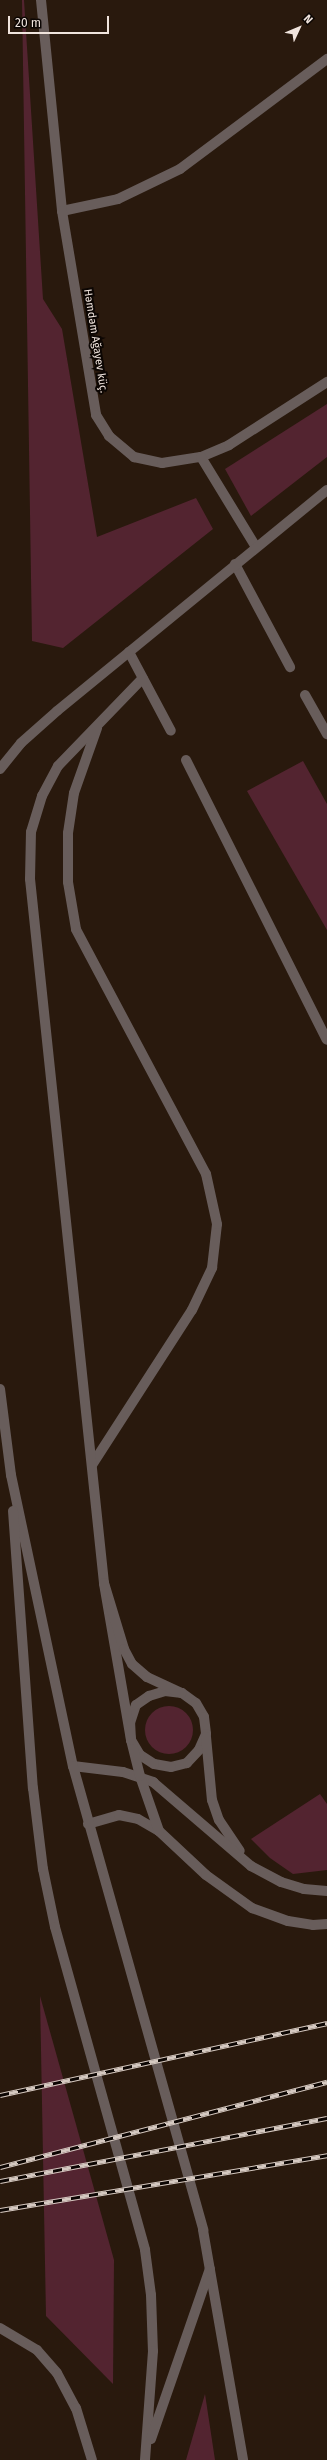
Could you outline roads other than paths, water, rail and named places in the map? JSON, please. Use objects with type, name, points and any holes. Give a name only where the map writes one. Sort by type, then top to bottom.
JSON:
[{"type":"street","name":"Həmdəm Ağayev küç.","points":[[41,0],[62,211],[96,415],[109,436],[134,457],[162,463],[201,457],[229,445],[327,382]]},
{"type":"street","points":[[62,211],[118,199],[180,169],[327,59]]},
{"type":"street","points":[[201,457],[256,547]]},
{"type":"street","points":[[0,769],[21,742],[235,564],[327,490]]},
{"type":"street","points":[[235,564],[290,667]]},
{"type":"street","points":[[129,652],[171,731]]},
{"type":"street","points":[[143,678],[58,766],[42,796],[31,832],[30,879],[104,1583],[131,1740],[140,1776],[159,1831]]},
{"type":"street","points":[[305,695],[327,734]]},
{"type":"street","points":[[92,1465],[192,1310],[212,1268],[217,1224],[206,1174],[76,929],[68,882],[68,833],[74,793],[98,724]]},
{"type":"street","points":[[186,760],[327,1040]]},
{"type":"street","points":[[0,1389],[11,1475],[33,1788],[42,1869],[55,1928],[145,2250],[151,2295],[153,2351],[146,2456]]},
{"type":"street","points":[[11,1475],[73,1766],[88,1824],[203,2230],[211,2267],[243,2460]]},
{"type":"street","points":[[104,1583],[124,1649],[132,1664],[147,1677],[182,1693],[196,1703],[204,1718],[215,1806],[219,1820],[251,1866]]},
{"type":"street","points":[[182,1693],[165,1691],[149,1696],[136,1705],[130,1723],[131,1740],[140,1754],[154,1764],[171,1767],[187,1763],[199,1750],[206,1734]]},
{"type":"street","points":[[73,1766],[140,1776],[153,1782],[174,1798],[251,1866],[281,1882],[304,1889],[327,1892]]},
{"type":"street","points":[[88,1824],[120,1815],[138,1819],[159,1831],[206,1876],[252,1908],[288,1922],[313,1925],[327,1924]]},
{"type":"street","points":[[146,2456],[211,2267]]},
{"type":"street","points":[[0,2328],[37,2350],[57,2373],[76,2408],[92,2460]]},
{"type":"railway","points":[[0,2095],[327,2023]]},
{"type":"railway","points":[[0,2167],[327,2082]]},
{"type":"railway","points":[[0,2181],[327,2118]]},
{"type":"railway","points":[[0,2210],[327,2155]]}]
